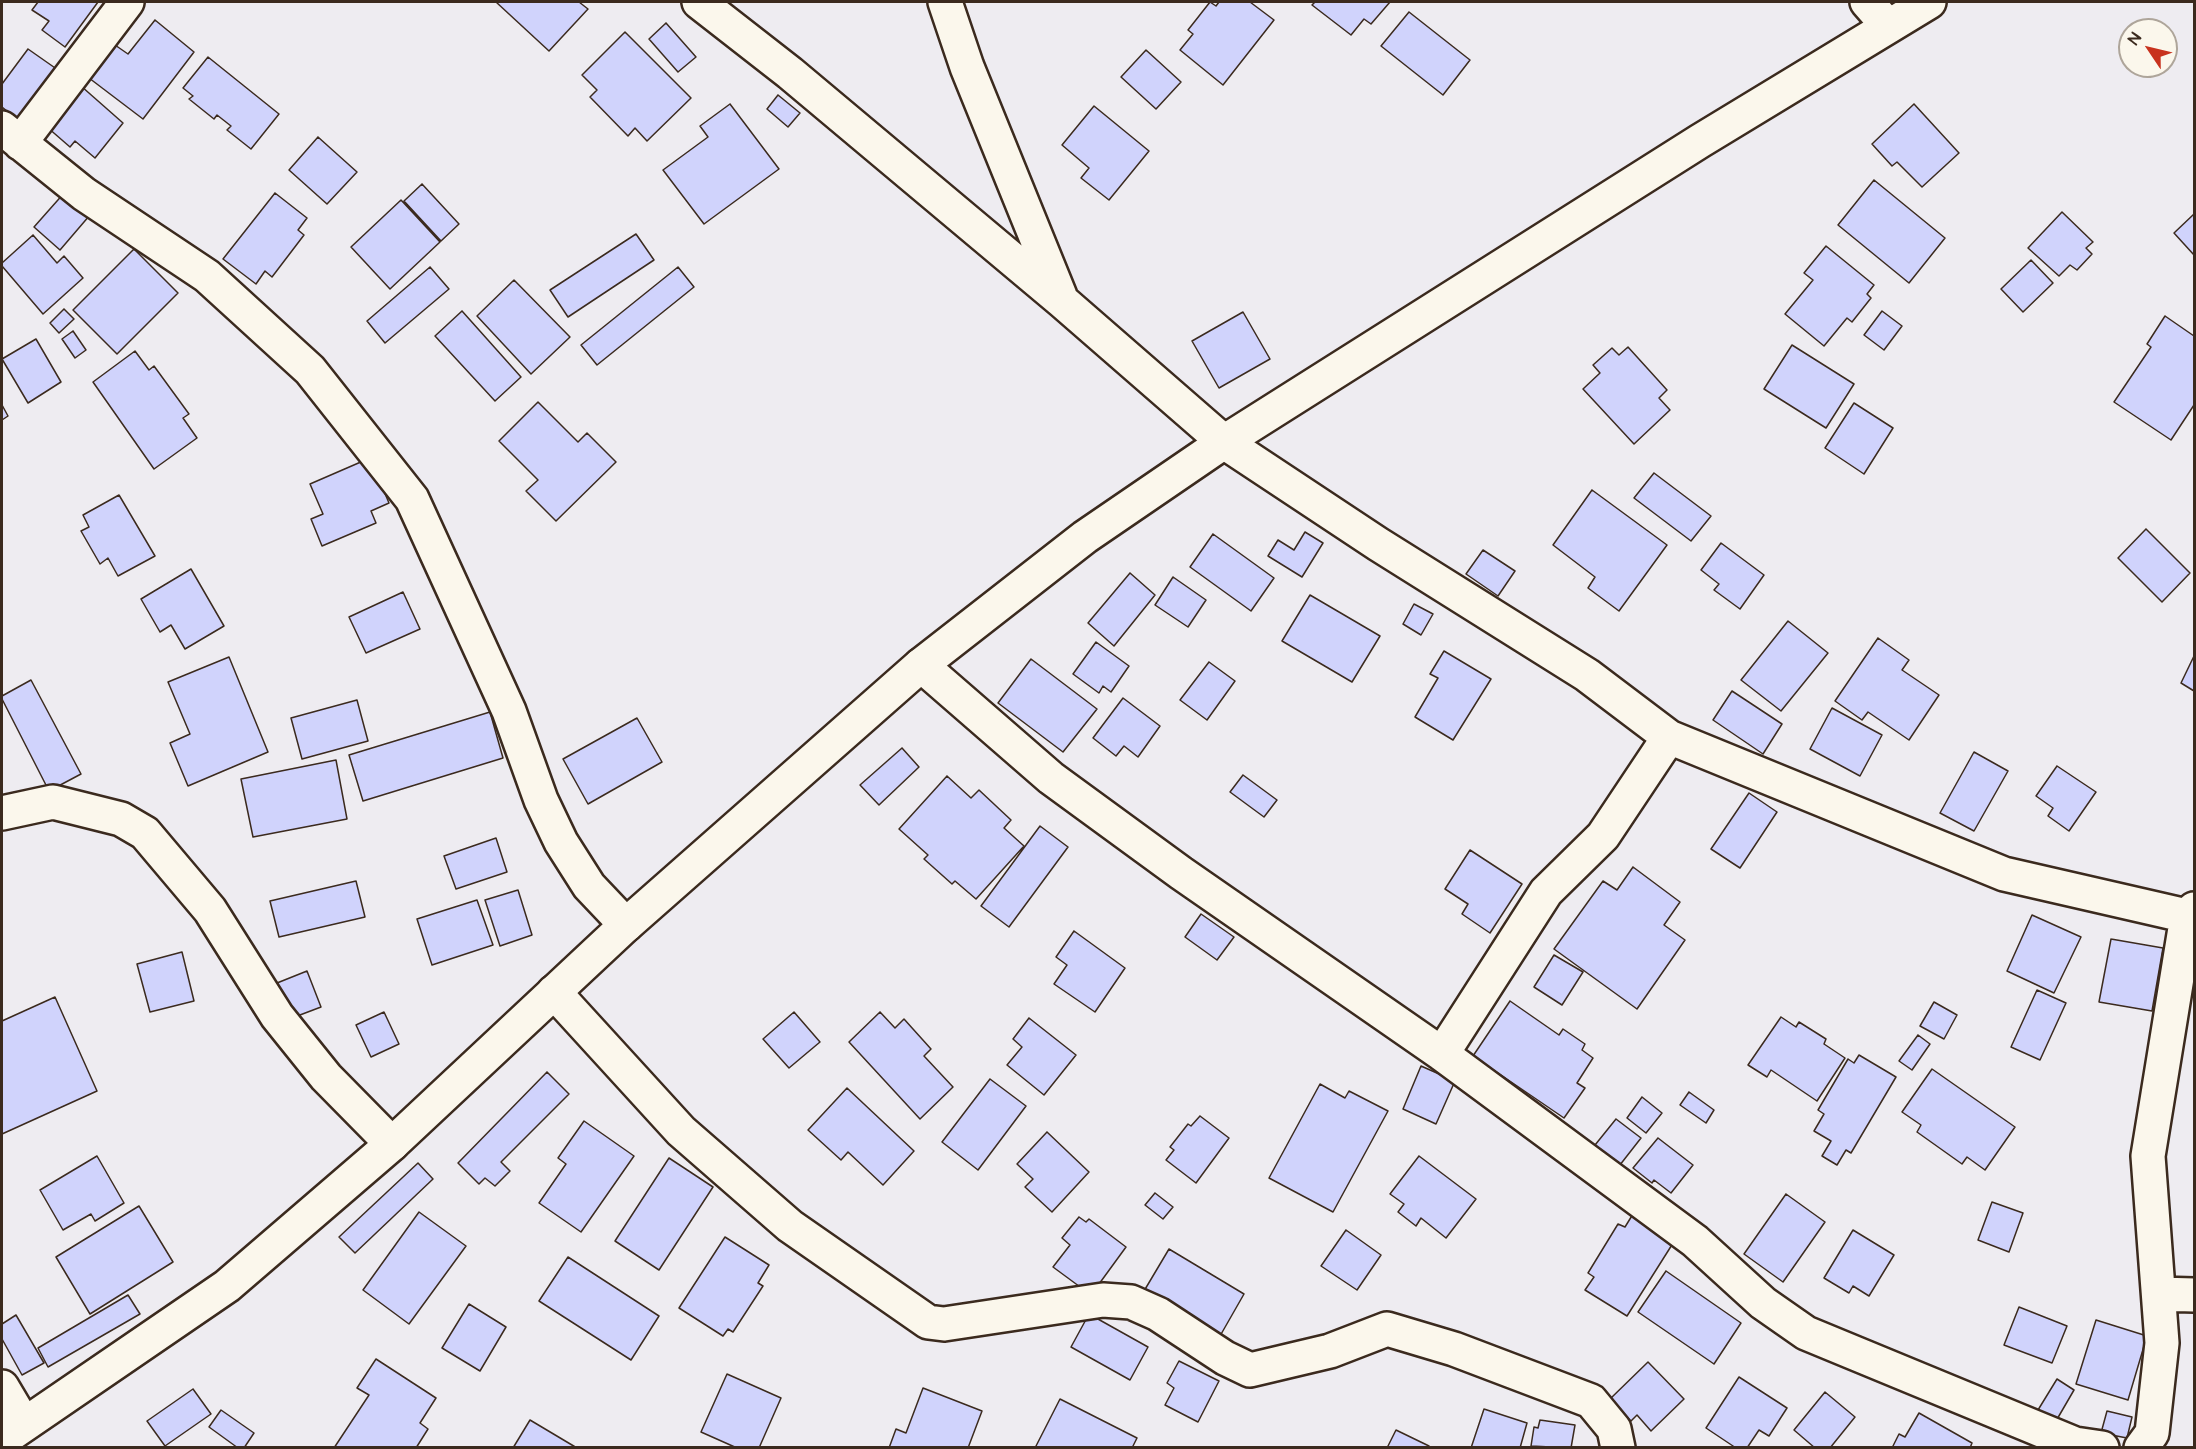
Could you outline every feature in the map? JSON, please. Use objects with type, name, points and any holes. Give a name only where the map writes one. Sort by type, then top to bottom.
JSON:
[{"type":"street","points":[[127,2],[11,136],[84,194],[216,284],[310,370],[412,499],[509,711],[541,800],[561,842],[588,886],[626,926]]},
{"type":"street","points":[[699,2],[790,73],[1062,301],[1224,442],[1378,544],[1587,675],[1669,737],[2004,874],[2191,913],[2148,1156],[2162,1343],[2152,1432],[2141,1448]]},
{"type":"street","points":[[945,2],[967,67],[1062,301]]},
{"type":"street","points":[[2,1387],[8,1439],[227,1286],[392,1144],[626,926],[921,665],[1085,537],[1224,442],[1700,141],[1878,14],[1929,2]]},
{"type":"street","points":[[921,665],[1051,778],[1181,873],[1442,1054],[1695,1241],[1763,1303],[1806,1333],[2074,1444],[2102,1448]]},
{"type":"street","points":[[1442,1054],[1546,892],[1603,836],[1669,737]]},
{"type":"street","points":[[2,813],[53,802],[121,819],[146,832],[210,910],[277,1016],[326,1077],[392,1144]]},
{"type":"street","points":[[554,992],[681,1131],[790,1226],[928,1322],[944,1324],[1103,1300],[1131,1302],[1158,1314],[1225,1358],[1250,1370],[1330,1351],[1387,1329],[1454,1349],[1591,1401],[1614,1429],[1618,1448]]},
{"type":"street","points":[[2159,1294],[2194,1295]]},
{"type":"building","points":[[38,2],[98,2],[65,47],[42,30],[49,21],[32,10]]},
{"type":"building","points":[[496,2],[579,2],[588,9],[549,51]]},
{"type":"building","points":[[1210,2],[1216,6],[1219,2],[1250,2],[1274,20],[1223,85],[1180,50],[1193,34],[1188,30]]},
{"type":"building","points":[[1315,2],[1390,2],[1371,24],[1364,19],[1351,35],[1312,5]]},
{"type":"building","points":[[1409,12],[1470,60],[1443,95],[1381,46]]},
{"type":"building","points":[[155,20],[194,52],[143,119],[89,78],[115,45],[128,54]]},
{"type":"building","points":[[666,23],[696,57],[678,72],[649,39]]},
{"type":"building","points":[[625,32],[691,98],[647,141],[635,128],[628,136],[590,97],[597,90],[582,75]]},
{"type":"building","points":[[28,49],[58,70],[19,121],[2,107],[2,84]]},
{"type":"building","points":[[1146,50],[1181,82],[1156,109],[1121,77]]},
{"type":"building","points":[[208,57],[279,114],[251,149],[227,130],[231,126],[217,115],[214,119],[189,99],[193,96],[183,88]]},
{"type":"building","points":[[81,86],[123,123],[95,158],[75,141],[70,147],[47,127]]},
{"type":"building","points":[[778,95],[800,113],[788,127],[767,109]]},
{"type":"building","points":[[730,104],[779,169],[704,224],[663,170],[708,137],[700,126]]},
{"type":"building","points":[[1914,104],[1959,153],[1922,187],[1897,162],[1892,166],[1872,144]]},
{"type":"building","points":[[1094,106],[1149,151],[1109,200],[1081,178],[1089,168],[1062,145]]},
{"type":"building","points":[[318,137],[357,172],[327,204],[289,170]]},
{"type":"building","points":[[1874,180],[1945,238],[1909,283],[1838,225]]},
{"type":"building","points":[[422,184],[459,224],[441,241],[404,201]]},
{"type":"building","points":[[65,192],[90,215],[60,250],[34,227]]},
{"type":"building","points":[[275,193],[307,218],[298,230],[304,235],[272,277],[265,271],[256,284],[223,259]]},
{"type":"building","points":[[401,200],[440,242],[390,289],[351,247]]},
{"type":"building","points":[[2062,212],[2093,242],[2086,248],[2092,254],[2077,270],[2070,265],[2059,276],[2028,248]]},
{"type":"building","points":[[2194,214],[2194,255],[2174,233]]},
{"type":"building","points":[[636,234],[654,260],[568,317],[550,290]]},
{"type":"building","points":[[33,235],[57,263],[64,256],[83,278],[43,314],[2,266],[2,263]]},
{"type":"building","points":[[1826,246],[1874,285],[1867,294],[1871,298],[1852,322],[1847,318],[1824,346],[1785,314],[1813,280],[1804,273]]},
{"type":"building","points":[[134,249],[178,293],[117,354],[73,310]]},
{"type":"building","points":[[2031,260],[2053,283],[2023,312],[2001,289]]},
{"type":"building","points":[[430,267],[449,289],[385,343],[367,321]]},
{"type":"building","points":[[678,267],[694,287],[597,365],[581,345]]},
{"type":"building","points":[[514,280],[570,337],[531,374],[477,316]]},
{"type":"building","points":[[64,309],[74,319],[59,333],[50,323]]},
{"type":"building","points":[[462,311],[521,377],[495,401],[435,336]]},
{"type":"building","points":[[1882,311],[1902,326],[1884,350],[1864,335]]},
{"type":"building","points":[[1243,312],[1270,359],[1219,388],[1192,341]]},
{"type":"building","points":[[2165,316],[2194,336],[2194,405],[2171,440],[2114,402],[2151,347],[2147,344]]},
{"type":"building","points":[[73,331],[86,350],[75,358],[62,339]]},
{"type":"building","points":[[36,339],[61,382],[28,403],[2,359]]},
{"type":"building","points":[[1792,345],[1854,384],[1826,428],[1764,389]]},
{"type":"building","points":[[1628,347],[1667,390],[1659,398],[1670,410],[1634,444],[1583,389],[1600,373],[1593,365],[1612,348],[1619,355]]},
{"type":"building","points":[[135,351],[149,370],[154,366],[189,414],[183,418],[197,438],[154,469],[93,382]]},
{"type":"building","points":[[538,402],[578,442],[587,433],[616,462],[556,521],[526,491],[538,480],[499,441]]},
{"type":"building","points":[[1854,403],[1893,428],[1864,474],[1825,448]]},
{"type":"building","points":[[2,405],[8,416],[2,420]]},
{"type":"building","points":[[370,458],[389,503],[371,511],[376,523],[322,546],[311,519],[323,514],[310,484]]},
{"type":"building","points":[[1654,473],[1711,516],[1691,541],[1634,498]]},
{"type":"building","points":[[1592,490],[1667,545],[1619,611],[1588,588],[1595,577],[1553,545]]},
{"type":"building","points":[[119,495],[155,556],[118,576],[108,558],[100,564],[81,531],[89,527],[83,515]]},
{"type":"building","points":[[2146,529],[2190,573],[2162,602],[2118,558]]},
{"type":"building","points":[[1305,532],[1323,543],[1302,577],[1268,556],[1278,540],[1294,550]]},
{"type":"building","points":[[1213,534],[1274,578],[1251,611],[1190,567]]},
{"type":"building","points":[[1721,543],[1764,575],[1740,609],[1714,590],[1719,584],[1701,570]]},
{"type":"building","points":[[1483,550],[1515,571],[1498,596],[1466,574]]},
{"type":"building","points":[[191,569],[224,626],[185,649],[171,625],[160,632],[141,599]]},
{"type":"building","points":[[1130,573],[1155,595],[1114,646],[1088,623]]},
{"type":"building","points":[[1173,577],[1206,600],[1188,627],[1155,605]]},
{"type":"building","points":[[403,592],[420,629],[366,653],[349,617]]},
{"type":"building","points":[[1310,595],[1380,636],[1352,682],[1282,641]]},
{"type":"building","points":[[1414,604],[1433,614],[1421,635],[1403,624]]},
{"type":"building","points":[[1788,621],[1828,653],[1781,711],[1741,680]]},
{"type":"building","points":[[1878,638],[1909,660],[1902,670],[1939,695],[1909,740],[1868,712],[1862,720],[1835,701]]},
{"type":"building","points":[[1096,642],[1129,666],[1111,692],[1103,686],[1099,693],[1073,674]]},
{"type":"building","points":[[1444,651],[1491,679],[1453,740],[1415,717],[1438,678],[1430,674]]},
{"type":"building","points":[[2194,656],[2194,691],[2181,683]]},
{"type":"building","points":[[229,657],[268,752],[188,786],[170,743],[190,734],[168,682]]},
{"type":"building","points":[[1031,659],[1097,709],[1063,752],[998,703]]},
{"type":"building","points":[[1209,662],[1235,681],[1207,720],[1180,700]]},
{"type":"building","points":[[31,680],[81,774],[49,791],[2,699],[2,696]]},
{"type":"building","points":[[1732,691],[1782,724],[1763,754],[1713,720]]},
{"type":"building","points":[[1123,698],[1160,726],[1138,757],[1124,746],[1116,756],[1093,738]]},
{"type":"building","points":[[357,700],[368,741],[302,759],[291,718]]},
{"type":"building","points":[[1832,708],[1882,735],[1860,776],[1810,749]]},
{"type":"building","points":[[490,712],[503,758],[363,801],[349,755]]},
{"type":"building","points":[[637,718],[662,762],[588,804],[563,759]]},
{"type":"building","points":[[902,748],[919,767],[879,805],[860,785]]},
{"type":"building","points":[[1974,752],[2008,771],[1974,831],[1940,813]]},
{"type":"building","points":[[336,760],[347,819],[253,837],[241,779]]},
{"type":"building","points":[[2057,766],[2096,792],[2069,831],[2048,816],[2053,808],[2036,796]]},
{"type":"building","points":[[1243,775],[1277,800],[1264,817],[1230,792]]},
{"type":"building","points":[[947,776],[971,798],[979,790],[1011,820],[1004,828],[1024,846],[976,899],[955,881],[952,884],[924,859],[928,855],[899,829]]},
{"type":"building","points":[[1749,793],[1777,812],[1740,868],[1711,849]]},
{"type":"building","points":[[1040,826],[1068,847],[1009,927],[981,906]]},
{"type":"building","points":[[496,838],[507,872],[456,889],[444,856]]},
{"type":"building","points":[[1470,850],[1522,884],[1490,933],[1462,914],[1468,904],[1445,889]]},
{"type":"building","points":[[1633,867],[1680,902],[1664,925],[1685,940],[1637,1009],[1554,949],[1603,881],[1617,890]]},
{"type":"building","points":[[356,881],[365,917],[279,937],[270,901]]},
{"type":"building","points":[[518,890],[532,935],[500,946],[485,900]]},
{"type":"building","points":[[477,900],[493,945],[432,965],[417,919]]},
{"type":"building","points":[[1201,914],[1234,937],[1217,960],[1185,937]]},
{"type":"building","points":[[2032,915],[2081,937],[2054,993],[2007,971]]},
{"type":"building","points":[[1074,931],[1125,968],[1095,1012],[1054,984],[1067,965],[1056,957]]},
{"type":"building","points":[[2111,939],[2163,948],[2152,1011],[2099,1002]]},
{"type":"building","points":[[182,952],[194,1001],[150,1012],[137,964]]},
{"type":"building","points":[[1554,955],[1583,972],[1562,1005],[1534,987]]},
{"type":"building","points":[[307,971],[321,1007],[292,1018],[277,983]]},
{"type":"building","points":[[2037,990],[2066,1003],[2040,1060],[2011,1047]]},
{"type":"building","points":[[55,997],[97,1091],[2,1134],[2,1021]]},
{"type":"building","points":[[1510,1001],[1559,1035],[1563,1029],[1585,1044],[1582,1050],[1593,1058],[1577,1083],[1585,1088],[1564,1118],[1473,1056]]},
{"type":"building","points":[[1934,1002],[1957,1015],[1944,1039],[1920,1026]]},
{"type":"building","points":[[384,1012],[399,1044],[371,1057],[356,1025]]},
{"type":"building","points":[[794,1012],[820,1042],[789,1068],[763,1039]]},
{"type":"building","points":[[880,1012],[895,1028],[904,1019],[931,1049],[924,1056],[953,1087],[920,1119],[849,1042]]},
{"type":"building","points":[[1781,1017],[1796,1027],[1799,1022],[1826,1039],[1824,1044],[1845,1058],[1817,1101],[1771,1070],[1767,1077],[1748,1065]]},
{"type":"building","points":[[1029,1018],[1076,1055],[1044,1095],[1007,1065],[1022,1047],[1013,1039]]},
{"type":"building","points":[[1918,1035],[1930,1044],[1912,1070],[1899,1061]]},
{"type":"building","points":[[1859,1055],[1896,1077],[1851,1153],[1846,1150],[1837,1165],[1822,1156],[1831,1141],[1814,1131],[1824,1114],[1818,1110],[1848,1059],[1854,1063]]},
{"type":"building","points":[[1421,1066],[1455,1081],[1436,1124],[1403,1109]]},
{"type":"building","points":[[1932,1069],[2015,1127],[1985,1170],[1967,1157],[1962,1164],[1917,1132],[1921,1125],[1902,1112]]},
{"type":"building","points":[[547,1072],[569,1094],[501,1162],[510,1171],[495,1186],[485,1178],[479,1184],[458,1163]]},
{"type":"building","points":[[990,1079],[1026,1106],[978,1170],[942,1142]]},
{"type":"building","points":[[1320,1084],[1345,1098],[1349,1091],[1388,1111],[1333,1212],[1269,1178]]},
{"type":"building","points":[[847,1088],[914,1151],[883,1185],[848,1152],[841,1160],[808,1130]]},
{"type":"building","points":[[1689,1092],[1714,1110],[1706,1123],[1680,1105]]},
{"type":"building","points":[[1642,1097],[1662,1113],[1646,1133],[1627,1118]]},
{"type":"building","points":[[1200,1116],[1229,1138],[1196,1183],[1166,1160],[1174,1150],[1170,1147],[1188,1124],[1191,1126]]},
{"type":"building","points":[[1616,1119],[1641,1138],[1616,1170],[1591,1150]]},
{"type":"building","points":[[584,1121],[634,1156],[581,1232],[539,1203],[566,1164],[558,1158]]},
{"type":"building","points":[[1047,1132],[1089,1172],[1052,1212],[1025,1187],[1033,1179],[1017,1164]]},
{"type":"building","points":[[1658,1138],[1693,1165],[1671,1193],[1654,1180],[1652,1183],[1633,1168]]},
{"type":"building","points":[[97,1156],[124,1203],[95,1221],[91,1214],[63,1230],[40,1190]]},
{"type":"building","points":[[1419,1156],[1476,1199],[1446,1238],[1421,1218],[1416,1226],[1398,1212],[1404,1204],[1390,1194]]},
{"type":"building","points":[[669,1158],[713,1187],[659,1270],[615,1241]]},
{"type":"building","points":[[418,1163],[433,1179],[355,1253],[339,1237]]},
{"type":"building","points":[[1155,1193],[1173,1207],[1163,1219],[1145,1205]]},
{"type":"building","points":[[1786,1194],[1825,1222],[1783,1282],[1744,1254]]},
{"type":"building","points":[[1992,1202],[2023,1213],[2009,1252],[1978,1240]]},
{"type":"building","points":[[139,1206],[173,1262],[90,1314],[56,1257]]},
{"type":"building","points":[[419,1212],[466,1246],[409,1324],[363,1290]]},
{"type":"building","points":[[1633,1214],[1675,1240],[1627,1316],[1585,1290],[1594,1277],[1588,1273],[1618,1224],[1625,1227]]},
{"type":"building","points":[[1079,1217],[1086,1222],[1089,1219],[1126,1247],[1091,1295],[1053,1267],[1070,1245],[1062,1238]]},
{"type":"building","points":[[1346,1230],[1381,1255],[1357,1290],[1321,1266]]},
{"type":"building","points":[[1853,1230],[1894,1255],[1869,1296],[1853,1286],[1849,1293],[1824,1278]]},
{"type":"building","points":[[725,1237],[769,1265],[758,1283],[763,1286],[733,1332],[728,1329],[723,1336],[679,1308]]},
{"type":"building","points":[[1169,1249],[1244,1294],[1220,1336],[1144,1291]]},
{"type":"building","points":[[568,1257],[659,1316],[631,1360],[539,1301]]},
{"type":"building","points":[[1666,1271],[1741,1323],[1714,1364],[1638,1312]]},
{"type":"building","points":[[128,1295],[140,1314],[48,1367],[38,1348]]},
{"type":"building","points":[[469,1304],[506,1327],[480,1371],[442,1348]]},
{"type":"building","points":[[2019,1307],[2067,1326],[2052,1363],[2004,1345]]},
{"type":"building","points":[[1089,1314],[1148,1347],[1130,1380],[1071,1347]]},
{"type":"building","points":[[16,1315],[44,1363],[22,1375],[2,1339],[2,1324]]},
{"type":"building","points":[[2096,1320],[2147,1336],[2128,1400],[2076,1384]]},
{"type":"building","points":[[376,1359],[436,1398],[420,1423],[428,1429],[416,1448],[334,1448],[369,1395],[357,1388]]},
{"type":"building","points":[[1179,1361],[1219,1381],[1198,1422],[1165,1405],[1174,1388],[1167,1383]]},
{"type":"building","points":[[1648,1362],[1684,1399],[1651,1431],[1637,1415],[1631,1421],[1610,1399]]},
{"type":"building","points":[[727,1374],[781,1398],[759,1448],[737,1448],[701,1432]]},
{"type":"building","points":[[1739,1377],[1787,1408],[1769,1436],[1759,1430],[1747,1448],[1736,1448],[1706,1428]]},
{"type":"building","points":[[2057,1379],[2074,1390],[2056,1421],[2038,1410]]},
{"type":"building","points":[[923,1388],[982,1411],[968,1448],[889,1448],[896,1429],[906,1433]]},
{"type":"building","points":[[193,1389],[211,1414],[165,1446],[147,1421]]},
{"type":"building","points":[[1825,1392],[1855,1417],[1830,1448],[1815,1448],[1794,1430]]},
{"type":"building","points":[[1060,1399],[1137,1438],[1132,1448],[1035,1448]]},
{"type":"building","points":[[1484,1409],[1527,1423],[1520,1448],[1471,1448]]},
{"type":"building","points":[[221,1410],[254,1433],[244,1448],[238,1448],[209,1427]]},
{"type":"building","points":[[2107,1411],[2132,1417],[2127,1438],[2101,1433]]},
{"type":"building","points":[[1919,1413],[1972,1443],[1970,1448],[1892,1448],[1899,1434],[1905,1437]]},
{"type":"building","points":[[530,1420],[577,1448],[513,1448]]},
{"type":"building","points":[[1540,1420],[1575,1425],[1571,1448],[1531,1446],[1534,1427],[1538,1428]]},
{"type":"building","points":[[1396,1430],[1429,1446],[1429,1448],[1387,1448]]}]
